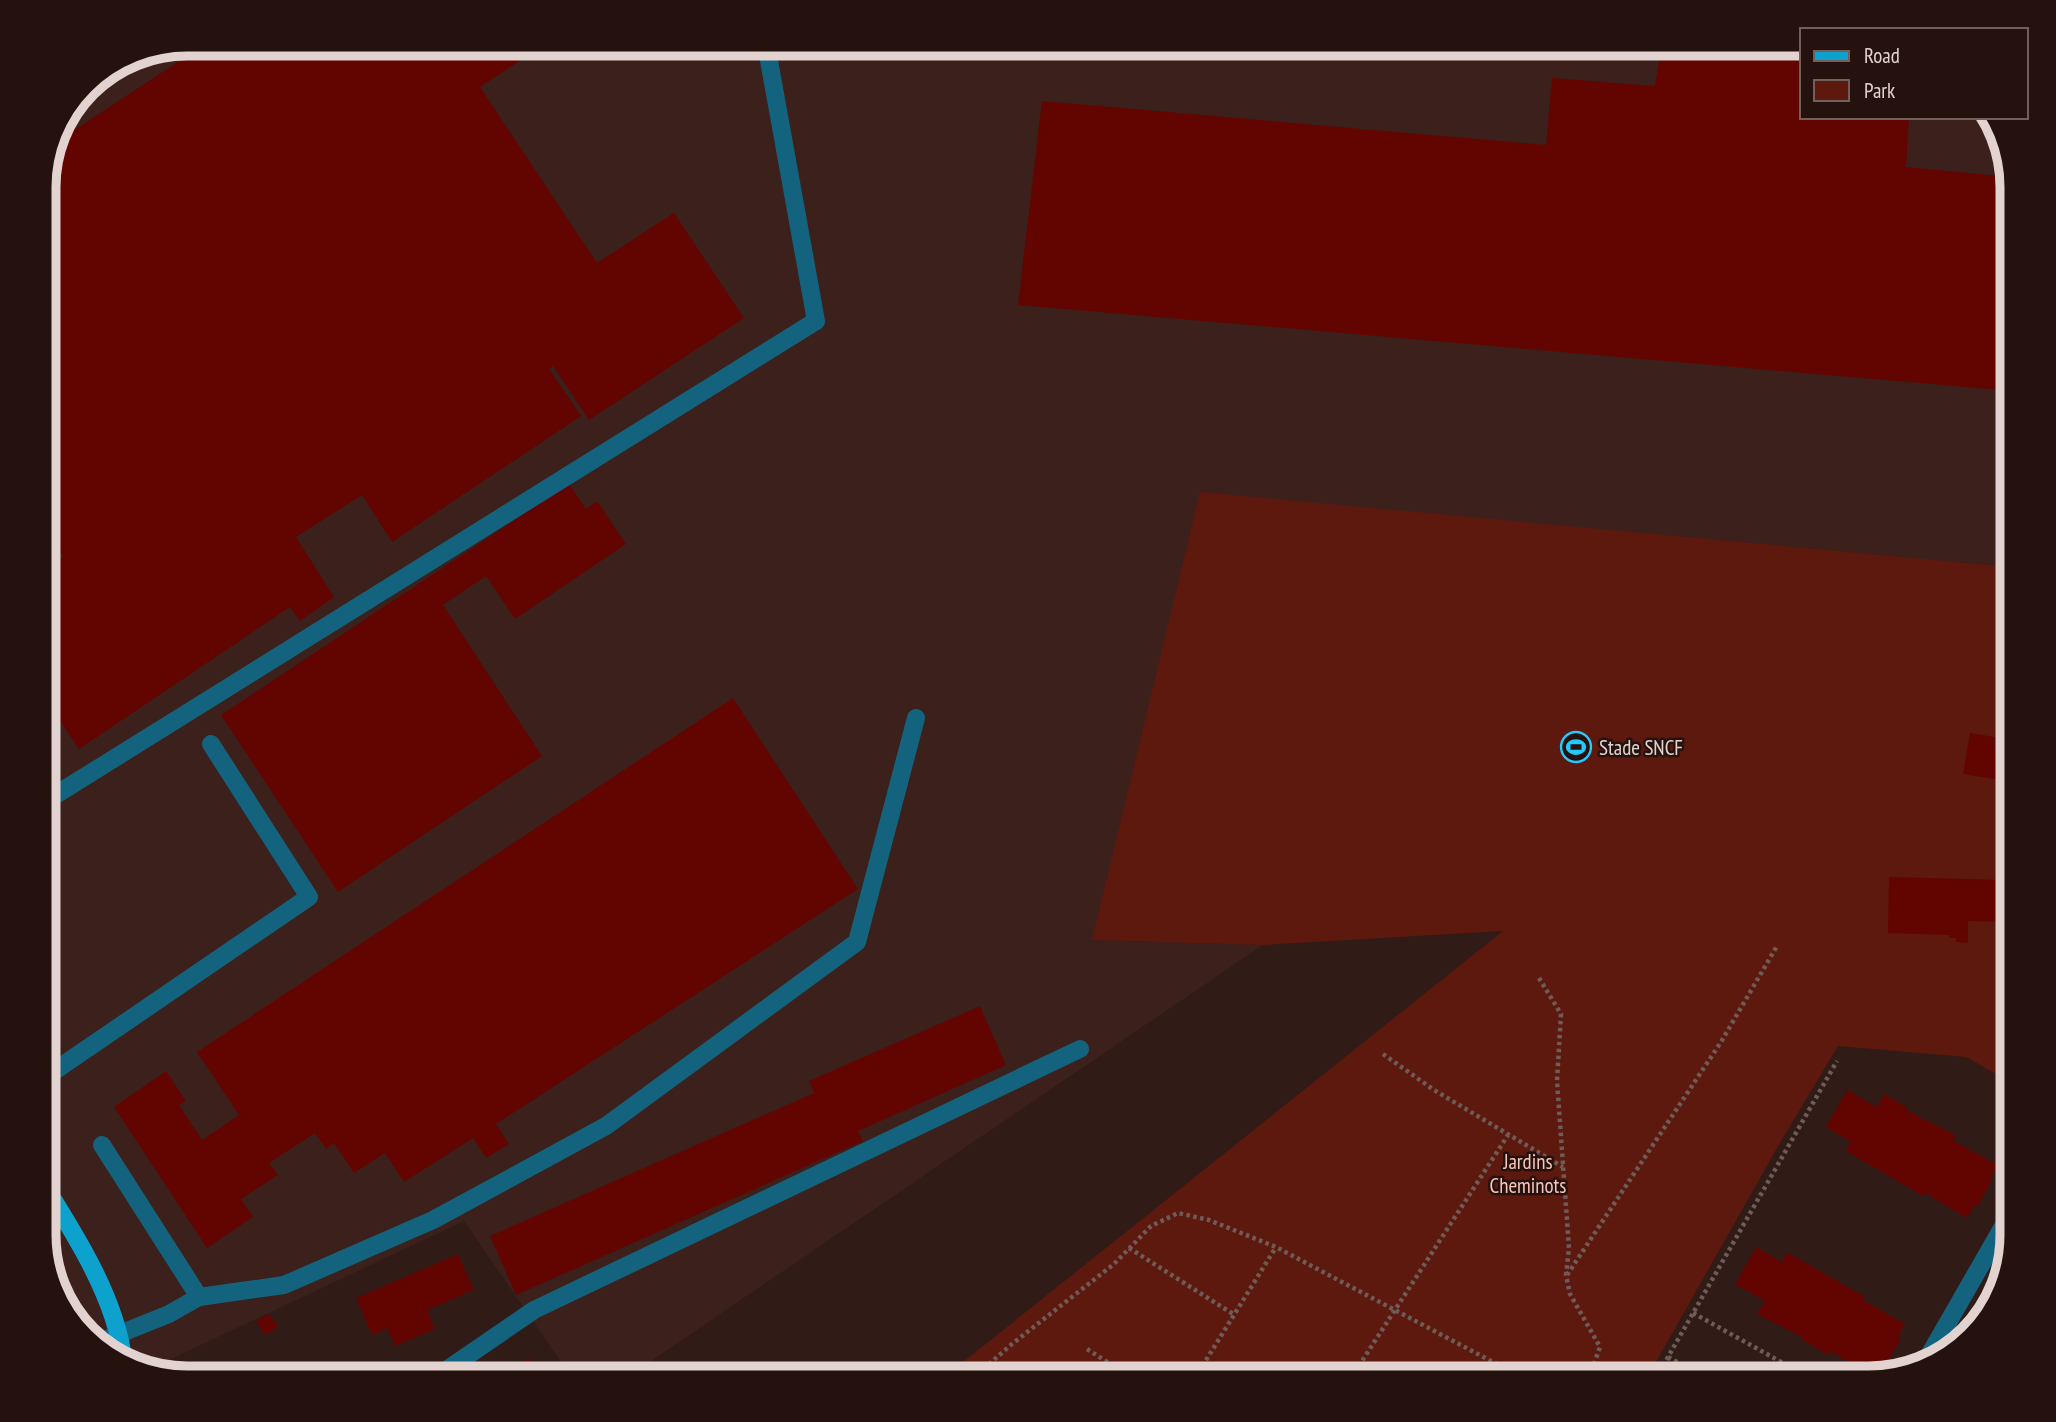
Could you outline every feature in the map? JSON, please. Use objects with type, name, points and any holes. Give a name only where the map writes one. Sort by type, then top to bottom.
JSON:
[{"type":"main road","points":[[56,1204],[80,1242],[120,1333],[122,1348]]},
{"type":"street","points":[[56,795],[816,321],[768,56]]},
{"type":"street","points":[[107,1338],[169,1314],[199,1297],[284,1285],[433,1220],[606,1126],[858,942],[916,718]]},
{"type":"street","points":[[56,1071],[309,897],[211,744]]},
{"type":"street","points":[[452,1366],[534,1310],[1080,1049]]},
{"type":"street","points":[[102,1145],[199,1297]]},
{"type":"street","points":[[1933,1349],[2000,1232]]},
{"type":"path","points":[[1566,1275],[1721,1042],[1777,946]]},
{"type":"path","points":[[1539,978],[1561,1014],[1556,1082],[1569,1248],[1566,1275],[1570,1294],[1600,1348],[1593,1366]]},
{"type":"path","points":[[1383,1054],[1434,1090],[1563,1167]]},
{"type":"path","points":[[1663,1366],[1837,1061]]},
{"type":"path","points":[[1359,1366],[1508,1135]]},
{"type":"path","points":[[987,1366],[1114,1264],[1151,1226],[1178,1213],[1209,1220],[1276,1247],[1500,1366]]},
{"type":"path","points":[[1202,1366],[1276,1247]]},
{"type":"path","points":[[1129,1248],[1233,1314]]},
{"type":"path","points":[[1693,1313],[1788,1366]]},
{"type":"path","points":[[1087,1349],[1113,1366]]},
{"type":"path","points":[[1668,1357],[1684,1366]]},
{"type":"shaded area","points":[[187,56],[1800,56],[1800,119],[1981,119],[1993,145],[2000,178],[2000,566],[1201,493],[1093,940],[1263,945],[644,1366],[564,1366],[464,1221],[162,1364],[121,1348],[94,1328],[74,1300],[60,1269],[56,1244],[56,178],[60,153],[78,114],[94,94],[114,78],[153,60]]},
{"type":"green space","name":"Jardins Cheminots","points":[[1200,492],[2000,566],[2000,1076],[1966,1057],[1838,1046],[1654,1366],[958,1366],[1503,931],[1263,945],[1092,940]]},
{"type":"building","points":[[187,56],[527,56],[480,87],[597,263],[674,213],[744,318],[589,420],[553,366],[549,369],[581,416],[392,542],[362,495],[296,537],[334,597],[300,621],[290,607],[79,749],[56,715],[56,561],[63,557],[56,546],[56,178],[60,153],[68,134]]},
{"type":"building","points":[[1660,56],[1800,56],[1800,119],[1909,119],[1906,167],[2000,176],[2000,390],[1018,305],[1042,101],[1546,145],[1552,78],[1655,86]]},
{"type":"building","points":[[569,484],[586,509],[597,501],[626,544],[515,619],[486,576],[443,605],[542,756],[338,892],[221,715]]},
{"type":"building","points":[[733,698],[858,889],[496,1124],[509,1144],[486,1158],[473,1138],[404,1182],[385,1153],[354,1173],[334,1143],[326,1149],[315,1133],[269,1163],[278,1175],[241,1199],[253,1217],[207,1248],[114,1107],[166,1071],[186,1101],[179,1105],[202,1140],[239,1115],[197,1052]]},
{"type":"building","points":[[1970,733],[2000,738],[2000,780],[1963,774]]},
{"type":"building","points":[[1889,877],[2000,880],[2000,922],[1968,921],[1968,943],[1956,942],[1956,938],[1949,938],[1949,935],[1888,933]]},
{"type":"building","points":[[980,1006],[1006,1065],[858,1131],[863,1141],[516,1295],[490,1236],[814,1093],[809,1081]]},
{"type":"building","points":[[1847,1090],[1877,1107],[1884,1094],[1908,1108],[1906,1110],[1956,1135],[1953,1140],[1997,1165],[1977,1207],[1974,1205],[1967,1218],[1846,1151],[1851,1142],[1826,1127]]},
{"type":"building","points":[[1756,1247],[1782,1262],[1787,1252],[1865,1297],[1863,1300],[1905,1324],[1898,1337],[1901,1339],[1885,1365],[1856,1366],[1830,1351],[1828,1355],[1801,1339],[1802,1337],[1757,1314],[1765,1301],[1735,1284]]},
{"type":"building","points":[[458,1254],[474,1290],[427,1310],[435,1329],[395,1346],[387,1328],[372,1335],[356,1298]]},
{"type":"building","points":[[269,1314],[278,1327],[265,1335],[256,1321]]},
{"type":"building","points":[[529,1358],[535,1366],[517,1366]]},
{"type":"place","name":"Stade SNCF","points":[[1576,747]]}]
